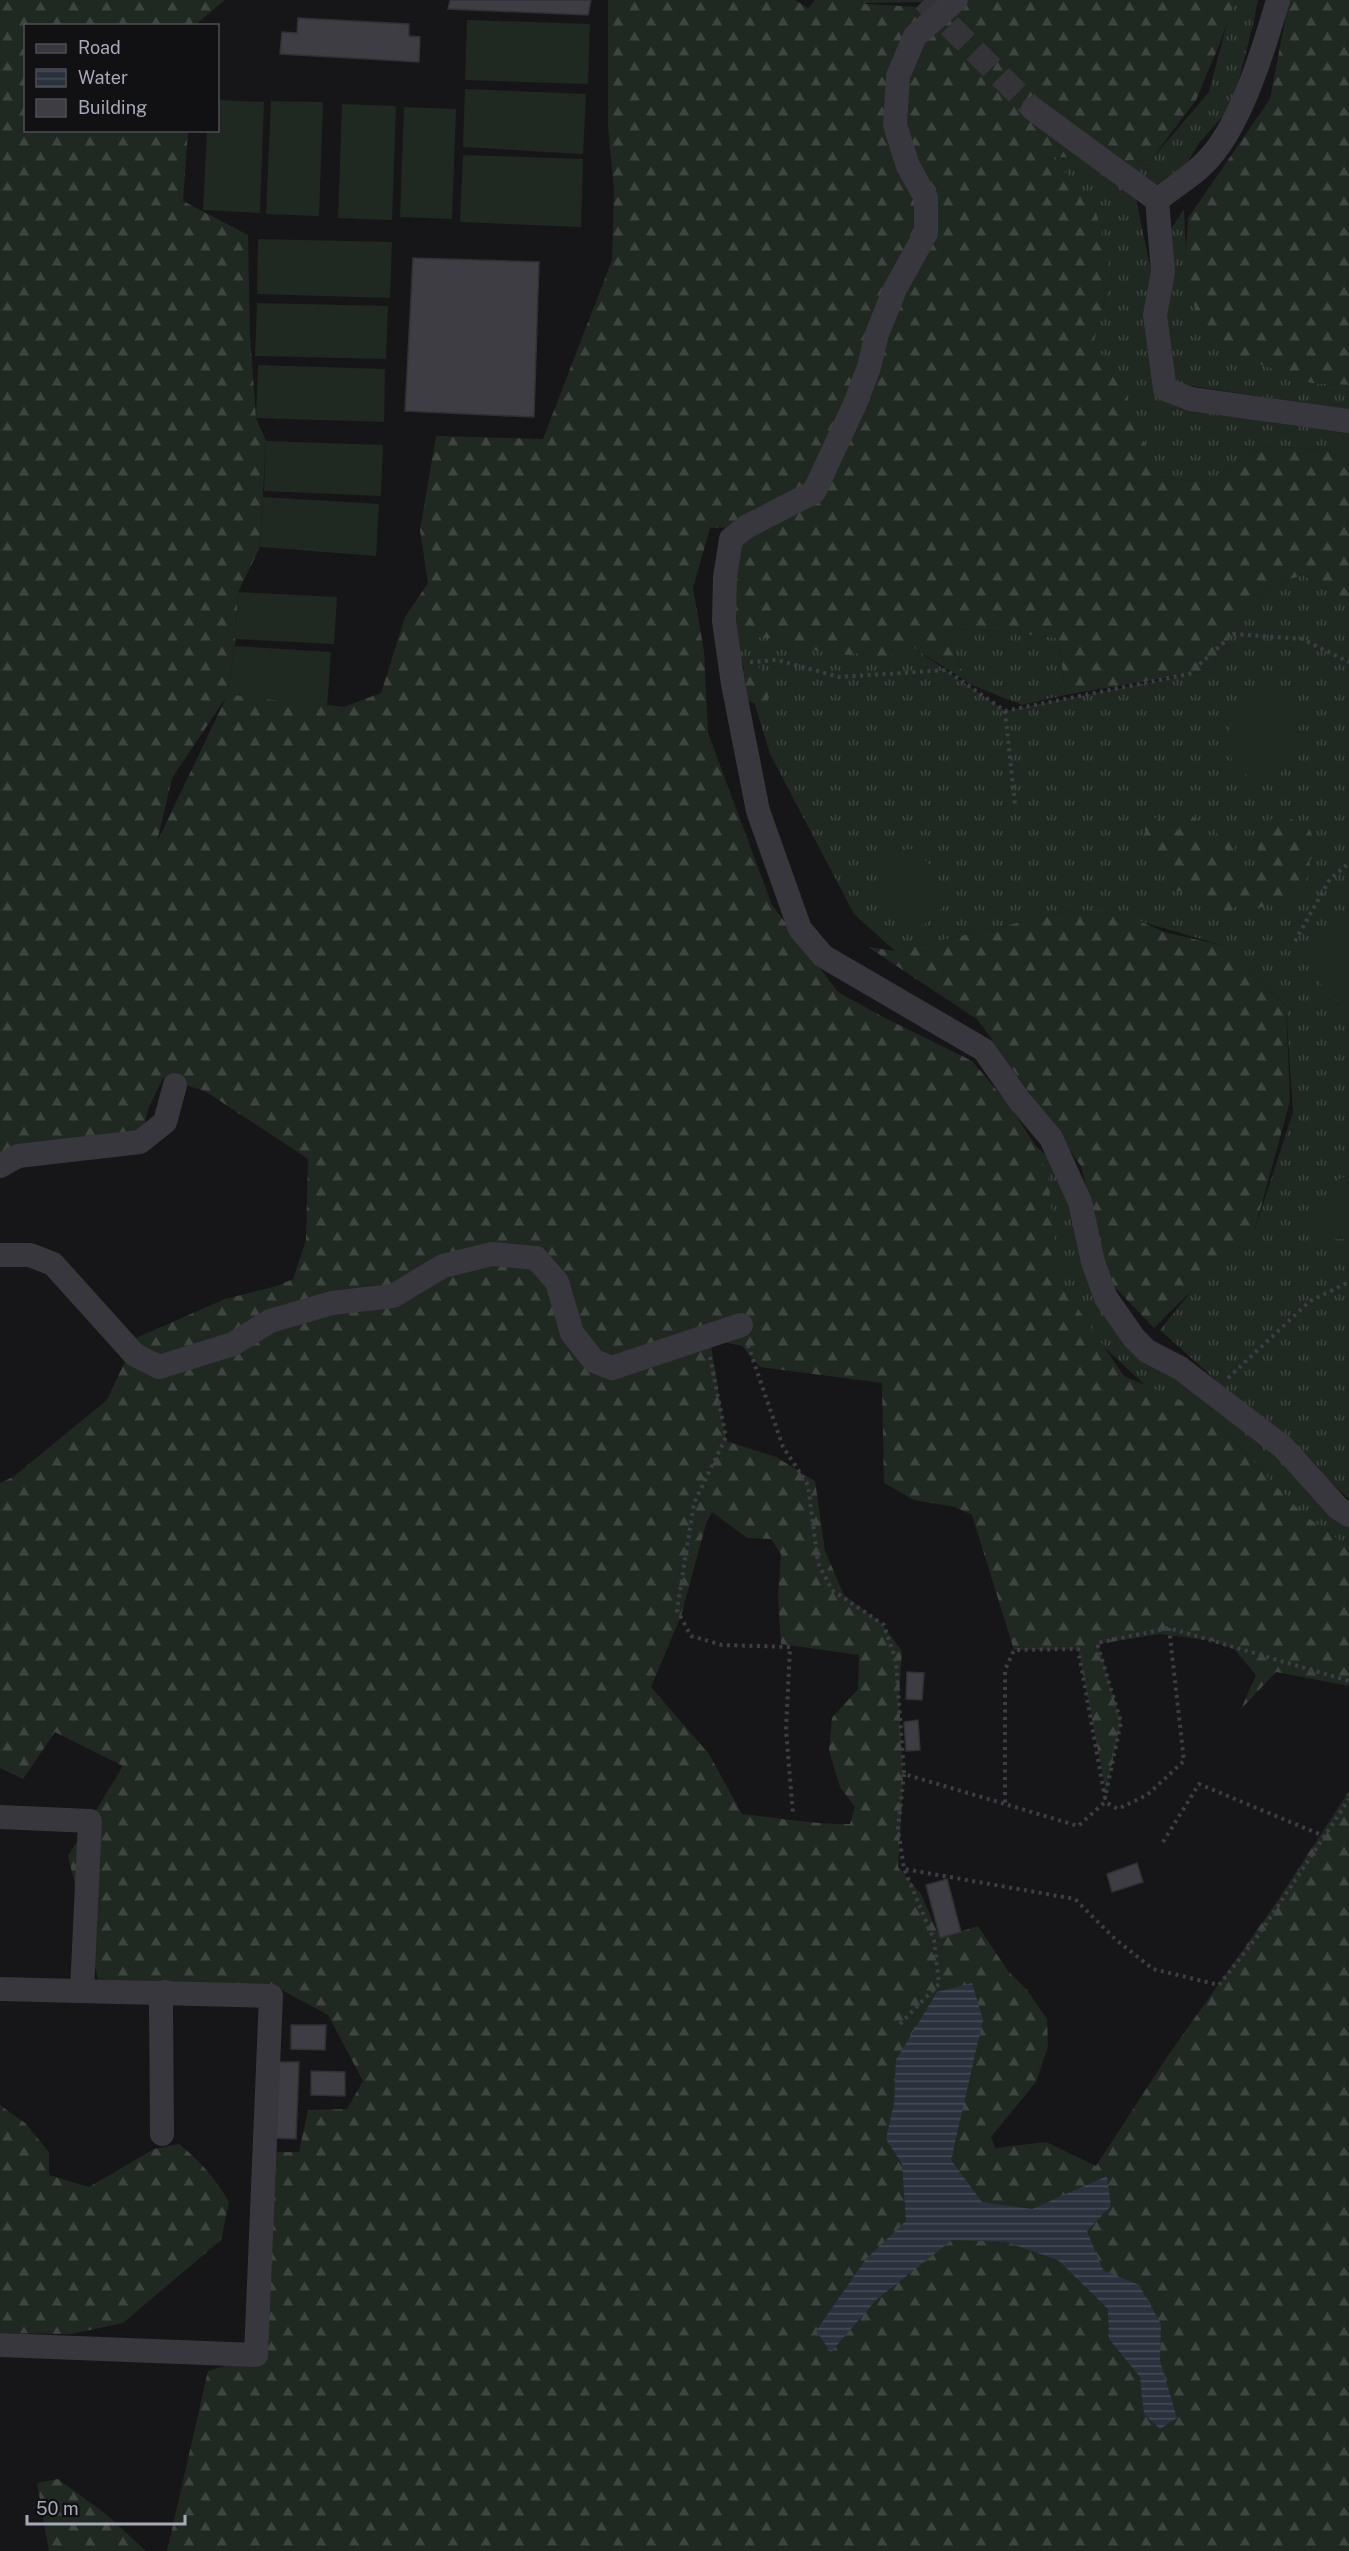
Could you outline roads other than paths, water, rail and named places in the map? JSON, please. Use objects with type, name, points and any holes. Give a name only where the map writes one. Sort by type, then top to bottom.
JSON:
[{"type":"street","points":[[956,0],[915,36],[898,76],[895,126],[908,166],[926,198],[926,233],[895,289],[877,334],[869,368],[855,404],[814,492],[746,527],[731,539],[725,577],[724,621],[758,811],[800,929],[823,956],[984,1050],[1020,1101],[1051,1138],[1080,1202],[1093,1262],[1106,1298],[1134,1338],[1147,1350],[1180,1368],[1283,1447],[1338,1508],[1349,1515]]},
{"type":"street","points":[[1157,200],[1211,156],[1236,117],[1266,42],[1278,0]]},
{"type":"street","points":[[1033,109],[1157,200],[1163,272],[1155,315],[1165,389],[1191,399],[1349,421]]},
{"type":"street","points":[[0,1166],[18,1156],[140,1142],[165,1122],[175,1085]]},
{"type":"street","points":[[0,1255],[30,1255],[53,1264],[135,1355],[159,1367],[233,1344],[270,1321],[332,1303],[393,1296],[443,1266],[492,1254],[536,1258],[557,1282],[572,1333],[594,1361],[612,1368],[741,1325]]},
{"type":"street","points":[[0,1817],[90,1821],[82,1990]]},
{"type":"street","points":[[0,1989],[271,1996],[256,2355],[0,2346]]},
{"type":"street","points":[[162,2134],[161,2004],[165,1992]]},
{"type":"water","points":[[972,1983],[983,2020],[951,2160],[982,2202],[1032,2209],[1107,2176],[1111,2206],[1087,2231],[1103,2270],[1139,2285],[1161,2324],[1160,2361],[1177,2418],[1160,2429],[1144,2414],[1140,2377],[1109,2339],[1108,2309],[1058,2260],[1006,2242],[952,2240],[876,2300],[831,2352],[816,2331],[866,2259],[906,2221],[902,2164],[886,2139],[894,2103],[896,2060],[937,1992]]},
{"type":"tunnel","points":[[924,0],[1033,109]]}]
